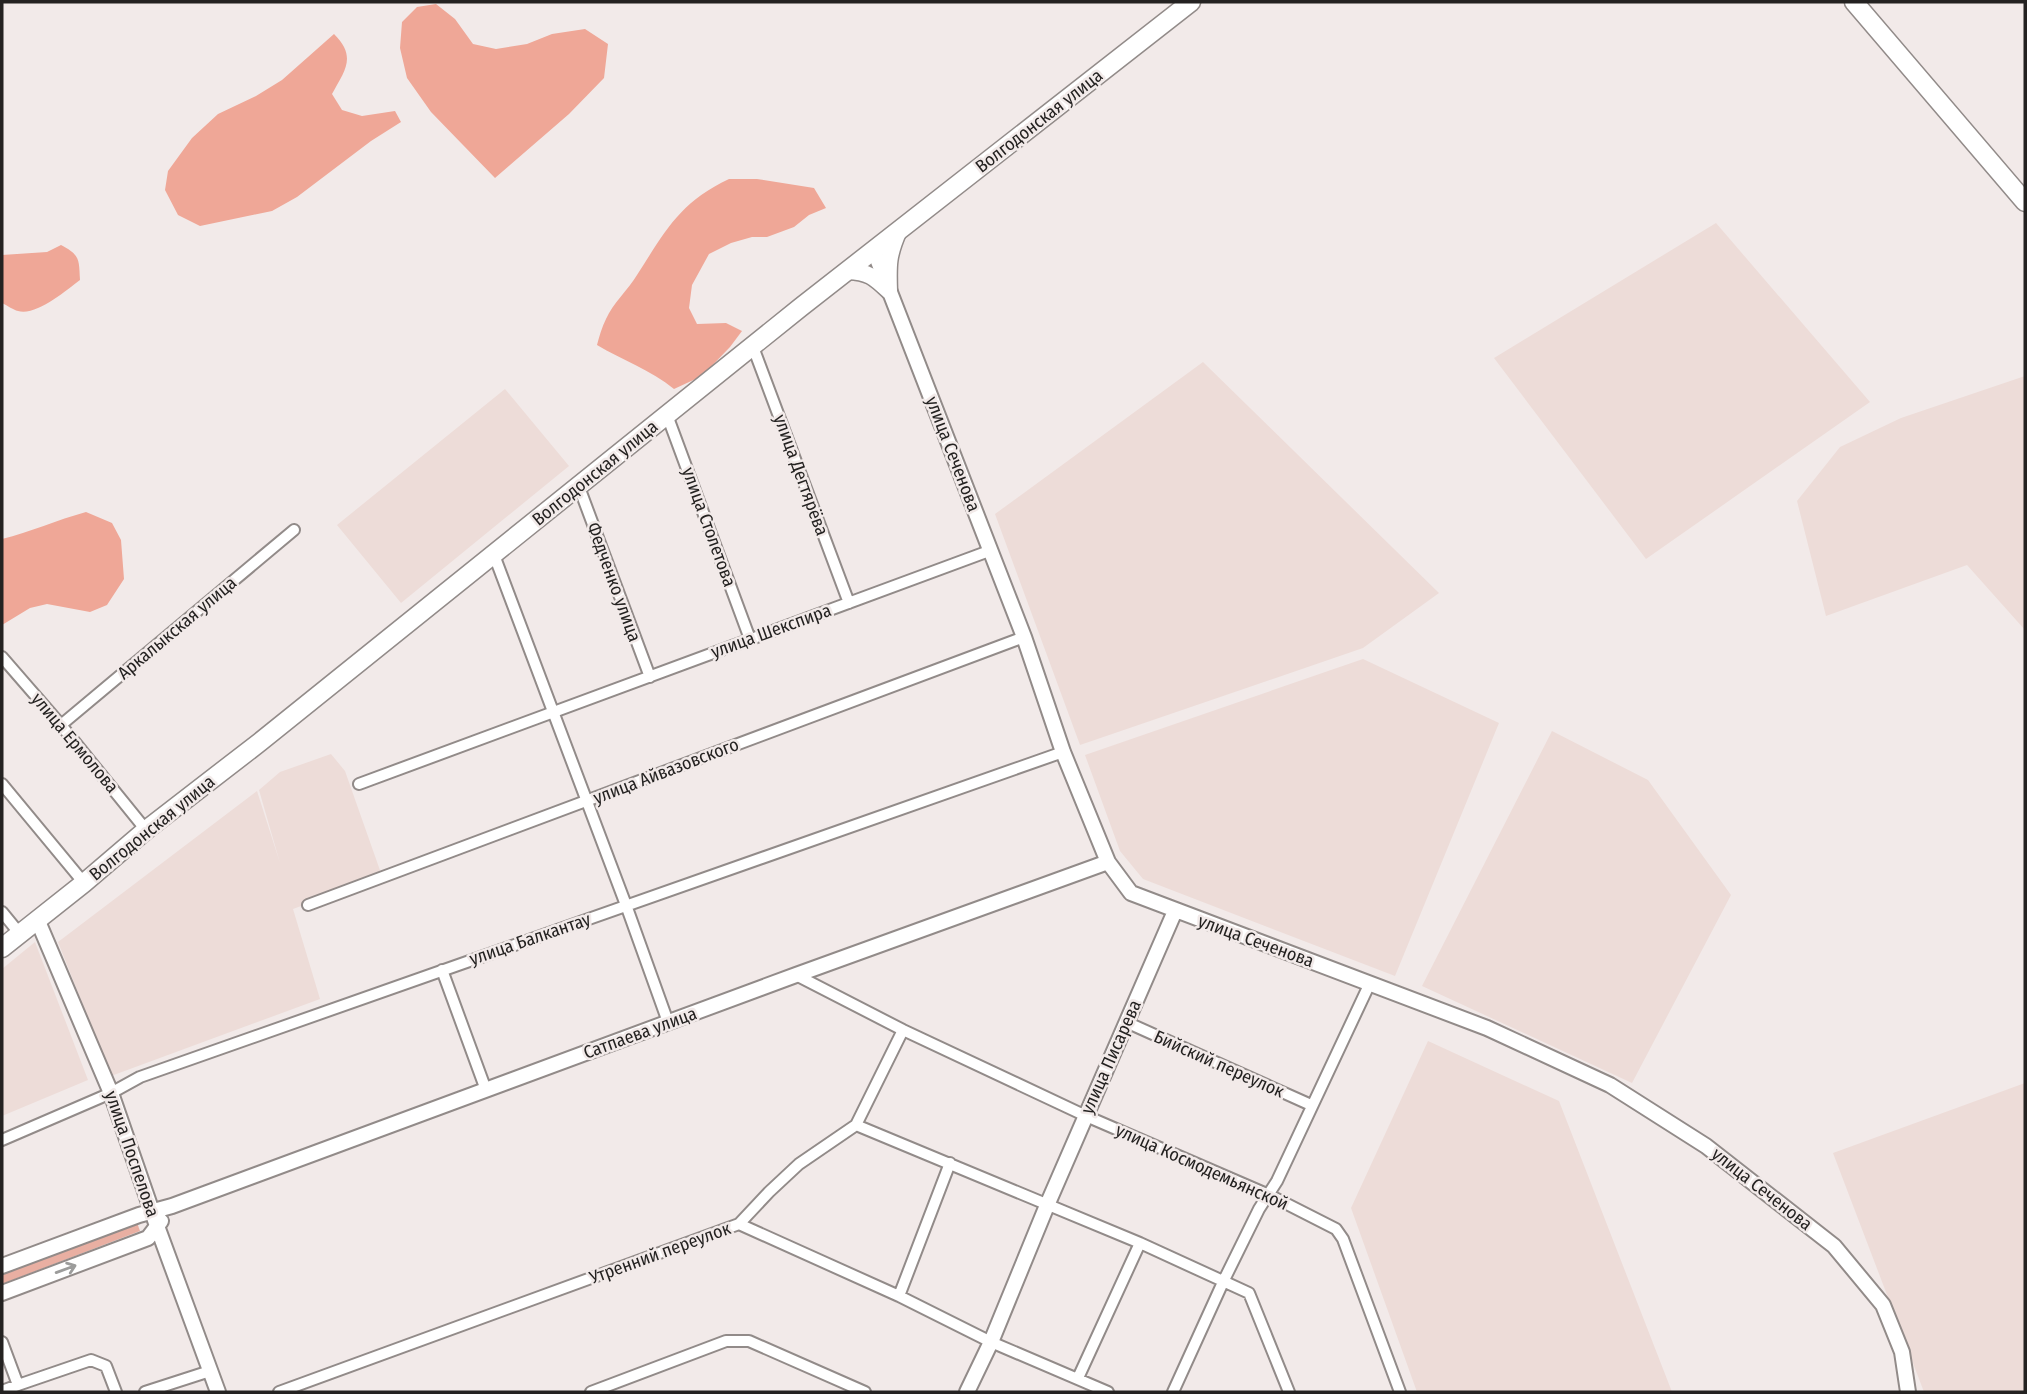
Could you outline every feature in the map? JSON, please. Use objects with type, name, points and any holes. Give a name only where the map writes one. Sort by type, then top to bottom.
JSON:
[{"type":"main road","name":"Волгодонская улица","points":[[2,948],[146,830],[260,743],[899,230],[1191,2]]},
{"type":"main road","points":[[1854,2],[2025,202]]},
{"type":"main road","points":[[889,290],[888,263],[899,230]]},
{"type":"main road","points":[[848,271],[872,275],[889,290]]},
{"type":"street","name":"улица Сеченова","points":[[874,251],[963,475],[989,551],[1024,637],[1063,752],[1108,862],[1131,893],[1487,1028],[1610,1085],[1706,1146],[1834,1246],[1882,1306],[1902,1352],[1908,1392]]},
{"type":"street","name":"улица Дегтярёва","points":[[753,347],[849,603]]},
{"type":"street","name":"улица Столетова","points":[[667,415],[750,639]]},
{"type":"street","name":"Федченко улица","points":[[579,487],[650,677]]},
{"type":"street","name":"Аркалыкская улица","points":[[61,725],[294,530]]},
{"type":"street","name":"улица Шекспира","points":[[359,784],[989,551]]},
{"type":"street","points":[[494,555],[668,1022]]},
{"type":"street","name":"улица Айвазовского","points":[[308,905],[1024,637]]},
{"type":"street","name":"улица Ермолова","points":[[2,657],[146,830]]},
{"type":"street","name":"улица Балкантау","points":[[2,1140],[111,1093],[140,1077],[1063,752]]},
{"type":"street","points":[[2,785],[84,883]]},
{"type":"street","name":"Сатпаева улица","points":[[2,1265],[172,1206],[1108,862]]},
{"type":"street","name":"улица Писарева","points":[[967,1392],[991,1342],[1048,1203],[1175,911]]},
{"type":"street","points":[[2,912],[20,934]]},
{"type":"street","name":"улица Поспелова","points":[[37,919],[111,1093],[218,1392]]},
{"type":"street","points":[[442,970],[486,1090]]},
{"type":"street","name":"улица Космодемьянской","points":[[796,975],[903,1030],[1086,1116],[1269,1195],[1336,1229],[1343,1239],[1395,1391]]},
{"type":"street","points":[[1173,1392],[1224,1280],[1259,1209],[1277,1181],[1370,983]]},
{"type":"street","name":"Бийский переулок","points":[[1126,1022],[1311,1105]]},
{"type":"street","points":[[739,1224],[799,1164],[856,1125],[903,1030]]},
{"type":"street","points":[[856,1125],[1048,1203],[1249,1293],[1289,1392]]},
{"type":"street","points":[[899,1296],[950,1163]]},
{"type":"street","points":[[2,1293],[148,1238],[172,1206]]},
{"type":"street","name":"Утренний переулок","points":[[279,1392],[739,1224],[899,1296],[991,1342],[1108,1392]]},
{"type":"street","points":[[1078,1378],[1140,1243]]},
{"type":"street","points":[[591,1392],[726,1341],[749,1341],[865,1392]]},
{"type":"street","points":[[2,1342],[18,1385]]},
{"type":"street","points":[[2,1391],[91,1360],[106,1366],[116,1392]]},
{"type":"street","points":[[145,1392],[210,1371]]},
{"type":"shaded area","points":[[436,4],[455,19],[473,44],[496,49],[527,44],[552,34],[585,29],[608,44],[604,78],[569,114],[495,178],[431,112],[407,78],[400,48],[402,22],[417,7]]},
{"type":"shaded area","points":[[334,34],[341,42],[347,57],[344,71],[332,94],[342,110],[362,116],[395,111],[401,122],[371,141],[297,197],[272,211],[200,226],[178,215],[165,190],[168,171],[192,138],[218,114],[282,80]]},
{"type":"shaded area","points":[[729,179],[757,179],[814,188],[826,208],[809,215],[794,227],[767,237],[752,237],[731,243],[709,254],[692,285],[689,308],[697,324],[726,323],[742,331],[702,376],[674,389],[597,345],[609,313],[675,219],[698,198]]},
{"type":"shaded area","points":[[1716,223],[1870,402],[1646,559],[1494,358]]},
{"type":"shaded area","points":[[61,245],[77,258],[80,280],[51,302],[34,310],[18,311],[2,303],[2,255],[47,252]]},
{"type":"shaded area","points":[[1203,362],[1439,593],[1363,648],[1080,745],[995,514]]},
{"type":"shaded area","points":[[2025,376],[2025,630],[1967,565],[1826,616],[1797,501],[1840,447],[1901,418]]},
{"type":"shaded area","points":[[505,389],[569,466],[401,603],[337,525]]},
{"type":"shaded area","points":[[86,512],[112,523],[121,540],[124,579],[107,605],[90,612],[47,604],[30,608],[2,625],[2,539]]},
{"type":"shaded area","points":[[1363,659],[1499,723],[1395,976],[1143,879],[1120,851],[1085,755]]},
{"type":"shaded area","points":[[1552,731],[1648,780],[1731,895],[1632,1083],[1422,986]]},
{"type":"shaded area","points":[[331,754],[345,771],[382,876],[293,909],[320,999],[111,1076],[58,942],[257,791],[280,863],[259,790],[280,772]]},
{"type":"shaded area","points":[[35,942],[88,1080],[2,1116],[2,969]]},
{"type":"shaded area","points":[[1428,1041],[1559,1101],[1672,1392],[1417,1392],[1351,1208]]},
{"type":"shaded area","points":[[2025,1083],[2025,1392],[1924,1392],[1833,1153]]},
{"type":"shaded area","points":[[134,1214],[140,1231],[2,1284],[2,1264]]}]
